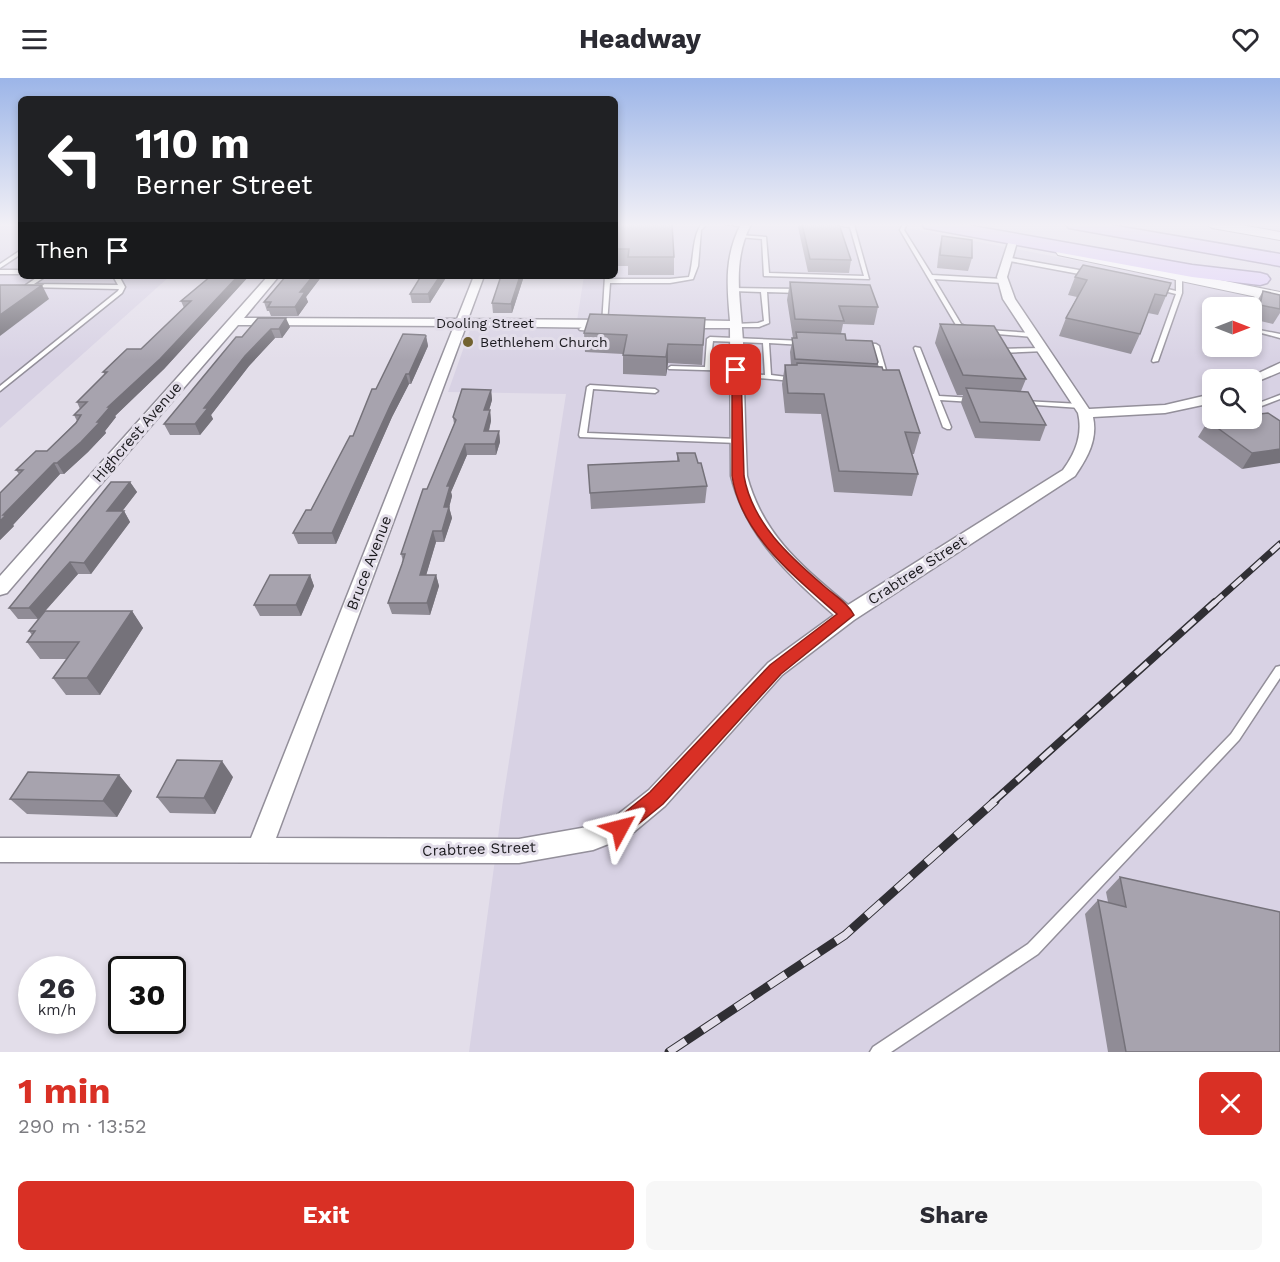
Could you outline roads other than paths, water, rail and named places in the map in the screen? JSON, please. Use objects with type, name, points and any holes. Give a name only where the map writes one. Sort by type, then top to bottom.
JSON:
[{"type":"highway","points":[[1183,269],[1266,285]]},
{"type":"highway","points":[[1192,269],[1266,285]]},
{"type":"main road","points":[[1144,269],[1176,276],[1266,285],[1280,297]]},
{"type":"street","points":[[734,269],[741,492],[755,522],[798,571],[847,615]]},
{"type":"street","points":[[1004,269],[1002,277],[1009,299],[1083,409],[1162,410],[1202,402]]},
{"type":"street","name":"Highcrest Avenue","points":[[0,588],[271,279]]},
{"type":"street","name":"Bruce Avenue","points":[[259,850],[478,279]]},
{"type":"street","name":"Dooling Street","points":[[235,321],[628,324]]},
{"type":"street","points":[[664,324],[736,325]]},
{"type":"street","points":[[1262,375],[1280,367]]},
{"type":"street","name":"Crabtree Street","points":[[0,850],[519,851],[593,838],[620,828],[657,798],[775,669],[847,615],[1069,473],[1079,461],[1089,426],[1083,409]]},
{"type":"lane","points":[[604,324],[608,279],[670,281],[691,278],[694,269]]},
{"type":"lane","points":[[766,269],[766,275],[867,278],[865,269]]},
{"type":"lane","points":[[926,269],[959,325],[977,332],[1038,343]]},
{"type":"lane","points":[[1082,269],[1101,277]]},
{"type":"lane","points":[[0,272],[18,272]]},
{"type":"lane","points":[[1155,361],[1179,293],[1179,280],[1176,276]]},
{"type":"lane","points":[[930,277],[1003,281]]},
{"type":"lane","points":[[38,279],[28,286],[122,286]]},
{"type":"lane","points":[[0,389],[120,292],[122,286],[118,279]]},
{"type":"lane","points":[[1266,285],[1257,301],[1280,306]]},
{"type":"lane","points":[[1155,288],[1179,293]]},
{"type":"lane","points":[[733,289],[807,291]]},
{"type":"lane","points":[[736,325],[759,325],[767,322],[764,290]]},
{"type":"lane","points":[[582,329],[616,330]]},
{"type":"lane","points":[[1262,332],[1280,336]]},
{"type":"lane","points":[[708,369],[709,336],[736,346]]},
{"type":"lane","points":[[709,351],[766,342],[807,343]]},
{"type":"lane","points":[[766,342],[768,377]]},
{"type":"lane","points":[[1003,359],[999,350],[1038,343]]},
{"type":"lane","points":[[851,345],[876,346],[884,374],[876,382]]},
{"type":"lane","points":[[917,348],[947,427]]},
{"type":"lane","points":[[671,368],[708,369],[796,379]]},
{"type":"lane","points":[[655,391],[590,387],[583,435],[738,441]]},
{"type":"lane","points":[[1022,394],[1032,414]]},
{"type":"lane","points":[[1262,404],[1280,397]]},
{"type":"lane","points":[[936,398],[982,401]]},
{"type":"lane","points":[[1015,403],[1083,409]]},
{"type":"lane","points":[[878,1052],[1034,950],[1235,737],[1280,670]]},
{"type":"railway","points":[[1213,604],[1280,544]]},
{"type":"railway","points":[[993,802],[1215,602]]},
{"type":"railway","points":[[669,1052],[845,935],[995,801]]},
{"type":"place","name":"Bethlehem Church","points":[[468,342]]}]
